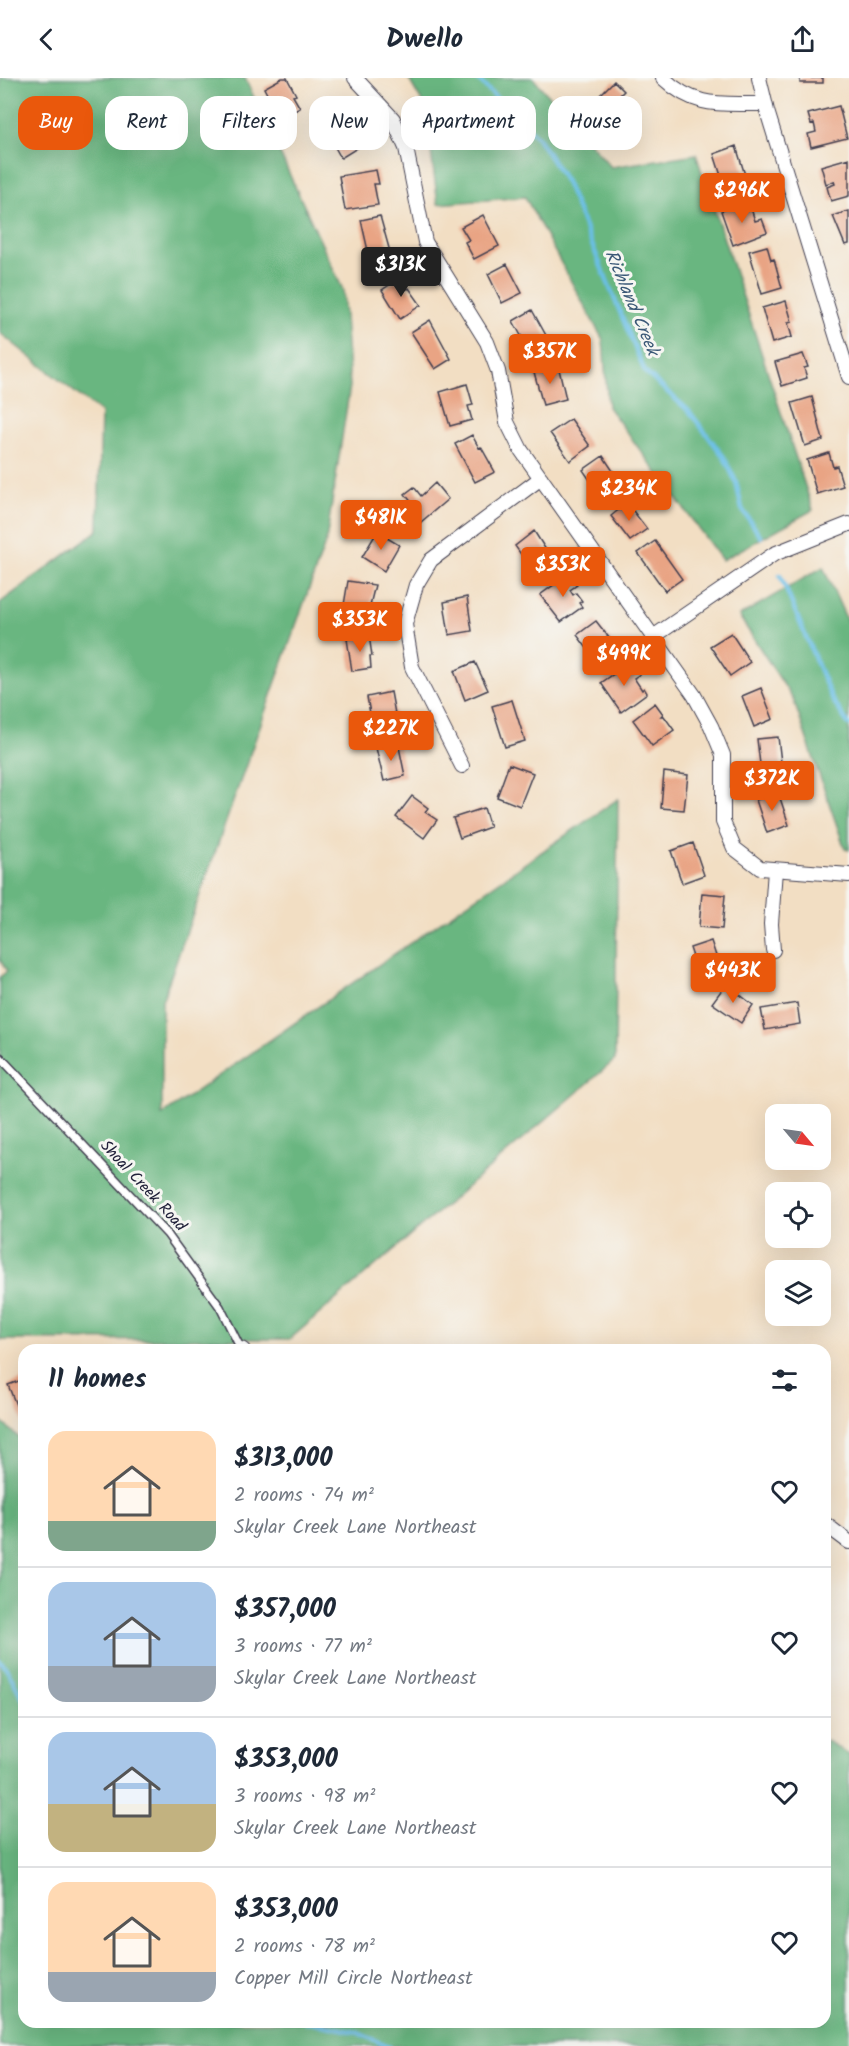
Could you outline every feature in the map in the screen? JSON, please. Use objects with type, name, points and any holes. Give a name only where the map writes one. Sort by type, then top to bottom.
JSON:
[{"type":"street","points":[[355,78],[393,119],[406,148],[425,242],[487,342],[498,371],[507,422],[521,450],[653,636],[694,696],[711,726],[723,755],[723,822],[734,848],[760,868],[849,875]]},
{"type":"street","points":[[663,78],[677,91],[694,100],[712,103],[765,104]]},
{"type":"street","points":[[759,78],[765,104],[845,351],[849,377]]},
{"type":"street","points":[[462,766],[412,667],[405,624],[416,585],[431,560],[541,478]]},
{"type":"street","points":[[653,636],[774,554],[849,524]]},
{"type":"street","points":[[773,950],[771,924],[775,870]]},
{"type":"street","points":[[831,1528],[849,1542]]},
{"type":"lane","name":"Shoal Creek Road","points":[[0,1057],[167,1234],[220,1307],[239,1344]]},
{"type":"green space","points":[[0,78],[245,78],[253,96],[200,96],[200,150],[278,150],[343,290],[350,386],[326,541],[162,1001],[162,1115],[618,799],[615,1060],[290,1339],[0,1340],[0,977],[7,971],[0,960],[0,603],[98,530],[101,413],[0,333]]},
{"type":"green space","points":[[408,78],[533,78],[549,96],[548,150],[596,150],[611,167],[696,154],[813,510],[722,560],[608,407],[603,340],[525,197],[438,204],[431,150],[536,150],[536,96],[419,96]]},
{"type":"green space","points":[[823,567],[849,625],[849,850],[845,849],[793,699],[739,616]]},
{"type":"green space","points":[[0,1421],[18,1437],[18,2028],[831,2028],[831,1744],[849,1754],[849,2046],[0,2046]]},
{"type":"building","points":[[282,78],[287,78],[296,95],[268,96],[264,88]]},
{"type":"building","points":[[800,78],[823,78],[823,83],[800,83]]},
{"type":"building","points":[[614,81],[624,91],[621,96],[599,96]]},
{"type":"building","points":[[839,106],[847,138],[811,147],[808,134],[816,132],[814,123],[811,124],[808,114]]},
{"type":"building","points":[[736,146],[745,175],[723,182],[714,154]]},
{"type":"building","points":[[337,150],[354,150],[341,158]]},
{"type":"building","points":[[849,158],[849,196],[831,201],[827,187],[835,184],[834,181],[826,184],[821,166]]},
{"type":"building","points":[[376,170],[379,184],[374,184],[378,205],[345,210],[339,176]]},
{"type":"building","points":[[749,202],[755,221],[762,219],[767,232],[733,245],[721,211]]},
{"type":"building","points":[[849,211],[849,244],[845,245],[833,216]]},
{"type":"building","points":[[483,215],[499,246],[474,259],[465,242],[469,240],[461,227]]},
{"type":"building","points":[[380,216],[392,259],[371,264],[361,220]]},
{"type":"building","points":[[767,246],[771,260],[774,259],[782,288],[762,294],[749,251]]},
{"type":"building","points":[[507,264],[522,293],[502,303],[488,274]]},
{"type":"building","points":[[400,278],[421,305],[400,319],[382,290]]},
{"type":"building","points":[[786,301],[792,322],[788,323],[792,337],[772,343],[762,308]]},
{"type":"building","points":[[532,310],[553,348],[534,359],[513,321]]},
{"type":"building","points":[[430,320],[451,359],[435,369],[411,332]]},
{"type":"building","points":[[803,354],[808,367],[804,368],[807,378],[782,386],[775,362]]},
{"type":"building","points":[[558,365],[566,399],[543,405],[534,372]]},
{"type":"building","points":[[467,384],[473,405],[468,406],[472,420],[450,426],[440,392]]},
{"type":"building","points":[[812,397],[823,440],[805,446],[792,403]]},
{"type":"building","points":[[571,419],[590,446],[570,461],[550,433]]},
{"type":"building","points":[[472,435],[495,472],[475,482],[455,444]]},
{"type":"building","points":[[829,453],[833,467],[837,466],[843,486],[817,494],[807,460]]},
{"type":"building","points":[[603,456],[623,486],[603,499],[583,470]]},
{"type":"building","points":[[435,483],[448,499],[414,528],[401,512],[412,503],[405,494],[414,487],[421,496]]},
{"type":"building","points":[[627,503],[647,529],[630,541],[611,516]]},
{"type":"building","points":[[534,531],[553,561],[535,574],[515,546]]},
{"type":"building","points":[[377,532],[399,545],[384,571],[362,557]]},
{"type":"building","points":[[655,541],[682,579],[665,591],[638,553]]},
{"type":"building","points":[[569,574],[577,585],[570,590],[573,595],[576,593],[582,601],[579,603],[582,607],[561,622],[540,595]]},
{"type":"building","points":[[348,581],[375,585],[370,605],[373,605],[371,621],[342,617]]},
{"type":"building","points":[[467,597],[472,631],[449,635],[444,602]]},
{"type":"building","points":[[596,621],[614,644],[595,659],[577,635]]},
{"type":"building","points":[[731,633],[750,662],[730,676],[710,646]]},
{"type":"building","points":[[369,635],[371,668],[352,671],[347,639]]},
{"type":"building","points":[[475,662],[488,690],[465,700],[454,671]]},
{"type":"building","points":[[631,662],[640,674],[634,678],[642,690],[644,688],[647,693],[621,712],[601,683]]},
{"type":"building","points":[[761,688],[773,719],[754,727],[742,696]]},
{"type":"building","points":[[391,692],[396,719],[372,724],[367,697]]},
{"type":"building","points":[[512,700],[525,741],[505,747],[492,706]]},
{"type":"building","points":[[655,703],[663,714],[661,716],[664,716],[674,730],[652,746],[633,720]]},
{"type":"building","points":[[778,737],[783,779],[762,781],[757,739]]},
{"type":"building","points":[[398,742],[405,776],[384,781],[376,748]]},
{"type":"building","points":[[509,764],[533,773],[520,806],[497,797]]},
{"type":"building","points":[[664,772],[688,775],[684,810],[661,808]]},
{"type":"building","points":[[778,792],[789,825],[767,833],[756,800]]},
{"type":"building","points":[[412,796],[428,808],[425,812],[437,820],[424,838],[396,817]]},
{"type":"building","points":[[484,808],[490,827],[460,838],[453,818]]},
{"type":"building","points":[[693,843],[704,875],[682,883],[671,851]]},
{"type":"building","points":[[702,893],[725,895],[722,929],[699,927]]},
{"type":"building","points":[[711,941],[722,974],[701,980],[690,948]]},
{"type":"building","points":[[726,984],[753,1005],[741,1023],[712,1003]]},
{"type":"building","points":[[797,1003],[800,1024],[765,1030],[761,1009]]},
{"type":"building","points":[[18,1381],[18,1410],[8,1385]]},
{"type":"waterway","name":"Richland Creek","points":[[476,78],[538,138],[566,182],[645,372],[689,411],[724,457],[736,482],[742,509],[761,537]]},
{"type":"waterway","name":"Richland Creek","points":[[780,575],[832,699],[849,725]]},
{"type":"waterway","points":[[0,1661],[18,1690]]},
{"type":"waterway","points":[[336,2028],[356,2032],[388,2046]]}]
